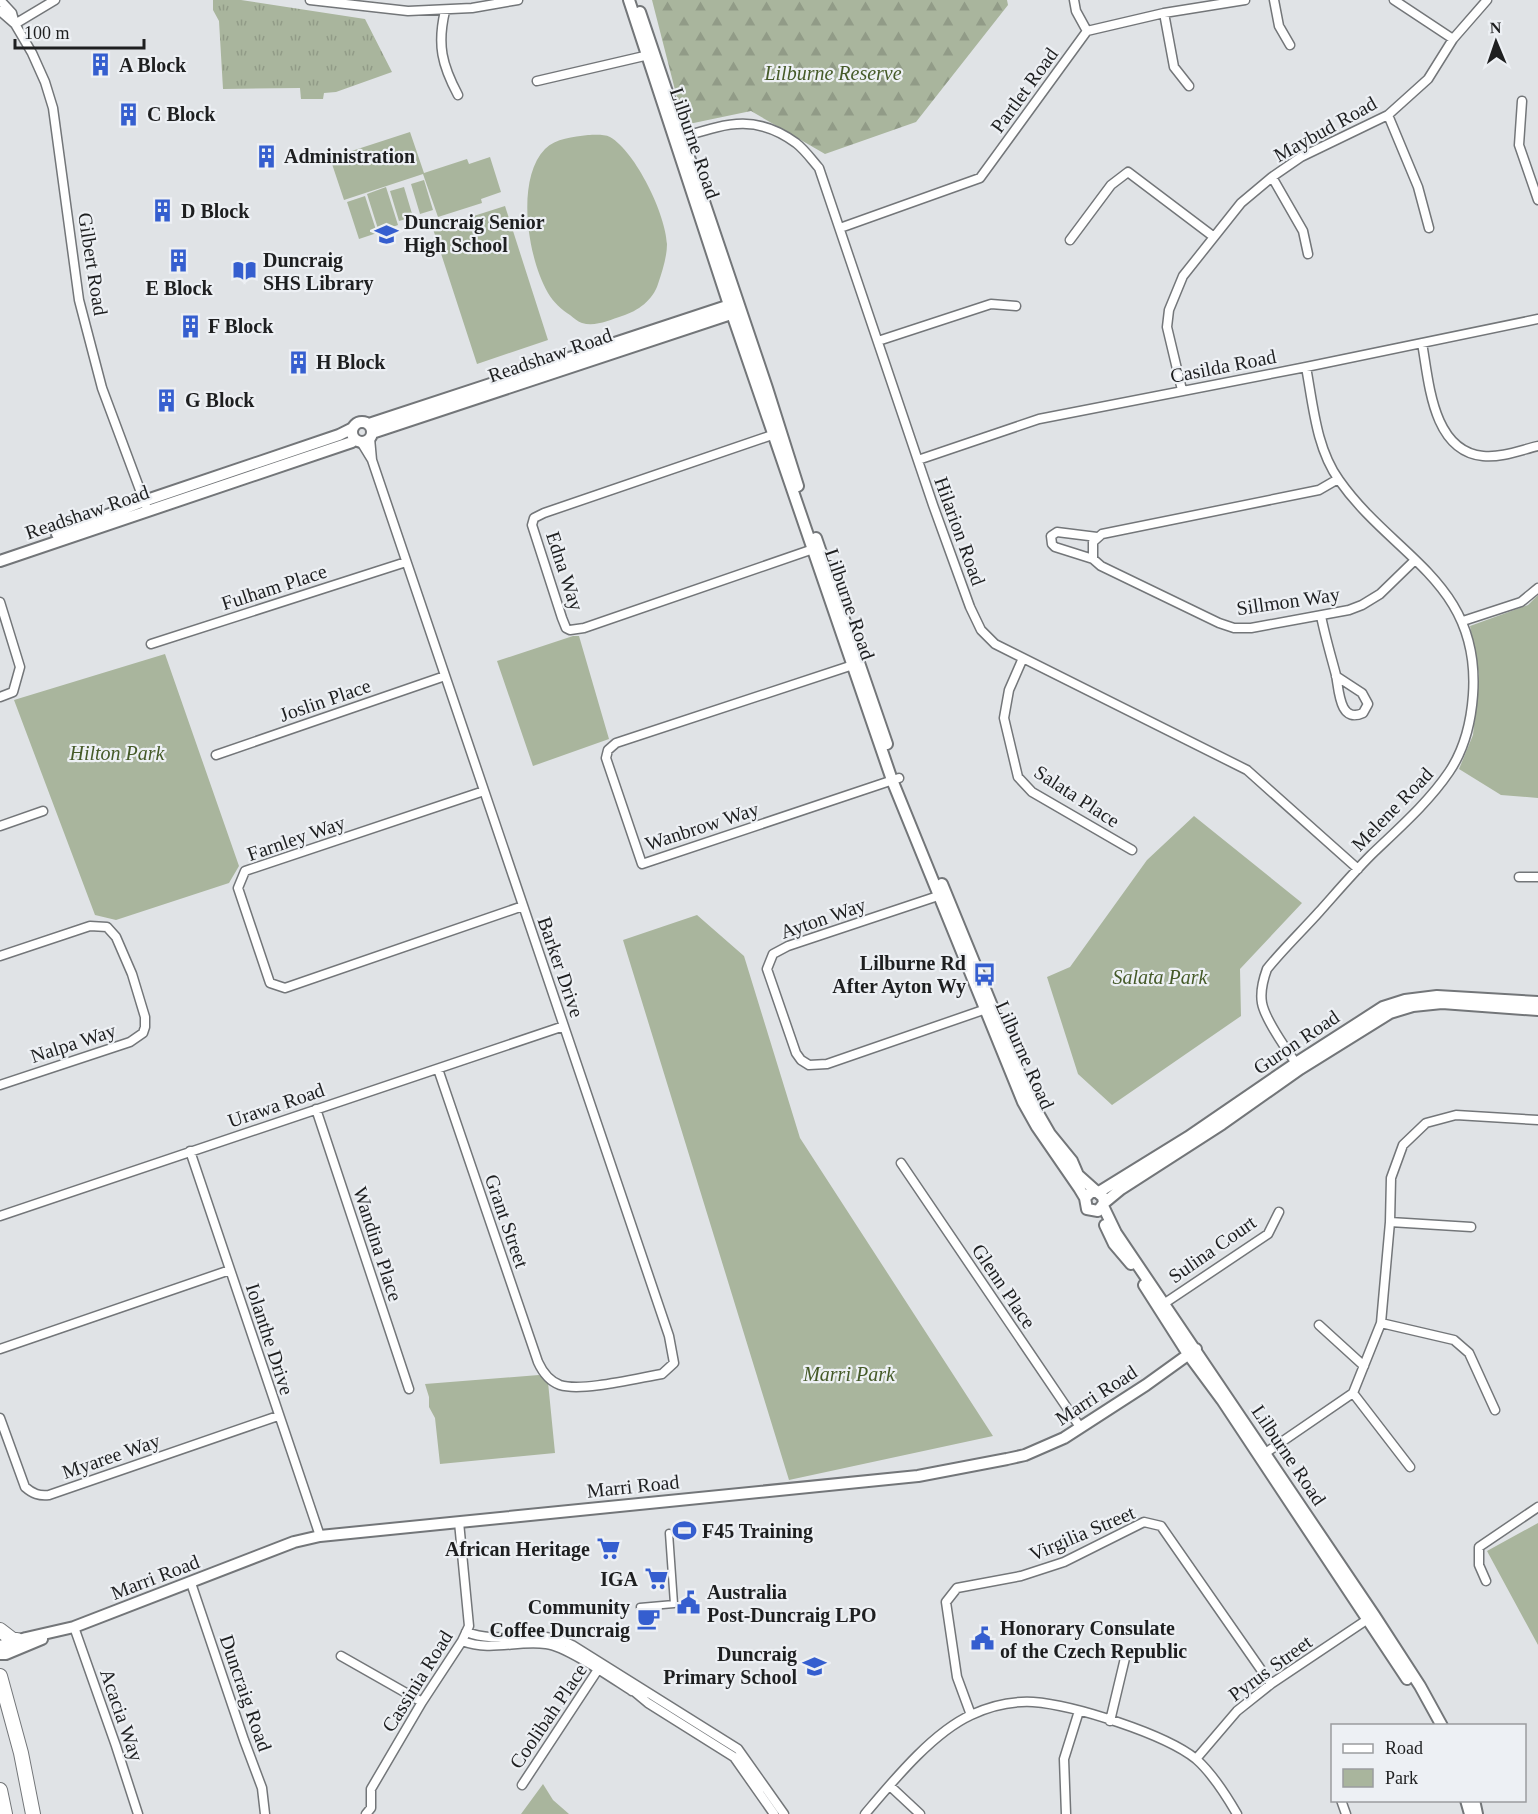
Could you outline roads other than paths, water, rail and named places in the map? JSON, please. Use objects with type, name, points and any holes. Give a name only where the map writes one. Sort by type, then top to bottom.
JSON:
[{"type":"highway","points":[[0,1630],[13,1640],[17,1640]]},
{"type":"highway","points":[[0,1676],[21,1753],[33,1814]]},
{"type":"highway","points":[[0,1790],[5,1814]]},
{"type":"street","name":"Gilbert Road","points":[[0,0],[12,13],[15,24],[32,53],[53,108],[79,300],[102,387],[146,506]]},
{"type":"street","points":[[15,24],[55,0]]},
{"type":"street","points":[[310,0],[382,4],[408,11],[445,11],[513,0]]},
{"type":"street","name":"Lilburne Road","points":[[628,0],[679,138],[895,779],[1029,1113],[1085,1198]]},
{"type":"street","name":"Lilburne Road","points":[[636,0],[650,55]]},
{"type":"street","points":[[1074,0],[1076,11],[1087,31],[1164,14],[1245,0]]},
{"type":"street","points":[[1274,0],[1278,26],[1290,45]]},
{"type":"street","points":[[1394,0],[1453,39]]},
{"type":"street","name":"Maybud Road","points":[[1182,390],[1167,327],[1169,310],[1183,276],[1241,203],[1272,177],[1301,157],[1388,115],[1428,79],[1453,39],[1487,0]]},
{"type":"street","name":"Gilbert Road","points":[[0,11],[15,24]]},
{"type":"street","points":[[445,11],[442,22],[442,59],[448,77],[458,95]]},
{"type":"street","points":[[1164,14],[1174,67],[1189,86]]},
{"type":"street","name":"Partlet Road","points":[[840,228],[980,178],[1087,31]]},
{"type":"street","points":[[537,81],[650,55]]},
{"type":"street","points":[[1522,101],[1519,146],[1538,200]]},
{"type":"street","points":[[1388,115],[1418,187],[1429,228]]},
{"type":"street","name":"Hilarion Road","points":[[679,138],[719,126],[746,123],[766,127],[797,144],[819,168],[918,460],[970,607],[981,630],[995,644],[1247,770],[1358,869]]},
{"type":"street","points":[[1070,240],[1111,185],[1128,172],[1214,237]]},
{"type":"street","points":[[1272,177],[1303,231],[1308,254]]},
{"type":"street","points":[[878,341],[991,304],[1016,306]]},
{"type":"street","name":"Readshaw Road","points":[[0,553],[352,442],[363,434],[735,308]]},
{"type":"street","name":"Casilda Road","points":[[918,460],[1039,419],[1538,319]]},
{"type":"street","points":[[1422,343],[1437,418],[1456,443],[1474,454],[1485,456],[1538,446]]},
{"type":"street","name":"Melene Road","points":[[1298,1066],[1263,1005],[1265,976],[1276,958],[1358,869],[1419,808],[1456,762],[1468,727],[1473,690],[1471,658],[1463,621],[1445,591],[1354,500],[1338,480],[1318,432],[1306,367]]},
{"type":"street","name":"Edna Way","points":[[777,433],[534,518],[532,525],[562,618],[566,628],[570,630],[584,627],[816,548]]},
{"type":"street","name":"Barker Drive","points":[[363,434],[669,1336],[674,1358],[670,1367],[662,1374],[578,1387],[559,1384],[551,1380]]},
{"type":"street","name":"Sillmon Way","points":[[1338,480],[1319,490],[1121,530],[1097,537],[1057,532],[1051,536],[1052,544],[1093,559],[1101,567],[1234,628],[1251,628],[1355,608],[1372,600],[1415,560]]},
{"type":"street","name":"Readshaw Road","points":[[0,561],[146,506]]},
{"type":"street","points":[[1093,559],[1092,547],[1097,537]]},
{"type":"street","name":"Fulham Place","points":[[152,644],[406,562]]},
{"type":"street","points":[[1463,621],[1521,602],[1538,588]]},
{"type":"street","points":[[0,602],[20,667],[13,692],[0,697]]},
{"type":"street","points":[[1321,616],[1342,706],[1354,715],[1364,713],[1368,705],[1362,693],[1336,676]]},
{"type":"street","name":"Salata Place","points":[[1023,658],[1009,690],[1004,718],[1018,777],[1032,792],[1132,850]]},
{"type":"street","name":"Wanbrow Way","points":[[855,664],[616,743],[609,750],[606,758],[642,864],[895,779]]},
{"type":"street","name":"Joslin Place","points":[[216,755],[445,676]]},
{"type":"street","name":"Farnley Way","points":[[484,791],[245,871],[238,888],[266,973],[270,983],[285,988],[523,906]]},
{"type":"street","points":[[0,826],[43,812]]},
{"type":"street","points":[[1519,877],[1538,877]]},
{"type":"street","name":"Ayton Way","points":[[942,894],[788,946],[773,954],[767,969],[792,1044],[801,1060],[809,1065],[827,1064],[988,1008]]},
{"type":"street","name":"Nalpa Way","points":[[0,956],[90,926],[107,927],[116,937],[132,974],[146,1022],[143,1033],[130,1042],[0,1085]]},
{"type":"street","name":"Guron Road","points":[[1101,1207],[1121,1189],[1222,1124],[1298,1066],[1376,1011],[1405,1000],[1427,996],[1538,1002]]},
{"type":"street","name":"Guron Road","points":[[1098,1192],[1298,1066],[1380,1018],[1413,1006],[1442,1003],[1538,1010]]},
{"type":"street","name":"Lilburne Road","points":[[988,1008],[1050,1134],[1072,1161],[1082,1180],[1098,1192]]},
{"type":"street","name":"Urawa Road","points":[[0,1216],[564,1026]]},
{"type":"street","name":"Grant Street","points":[[438,1069],[538,1362],[545,1375],[551,1380]]},
{"type":"street","name":"Wandina Place","points":[[316,1108],[409,1389]]},
{"type":"street","points":[[1262,1455],[1353,1393],[1381,1323],[1390,1222],[1391,1178],[1403,1145],[1426,1123],[1456,1115],[1538,1120]]},
{"type":"street","name":"Iolanthe Drive","points":[[190,1151],[320,1536]]},
{"type":"street","name":"Glenn Place","points":[[901,1163],[1080,1427]]},
{"type":"street","points":[[1098,1192],[1103,1197],[1101,1207],[1087,1209],[1085,1198],[1088,1194],[1098,1192]]},
{"type":"street","name":"Lilburne Road","points":[[1101,1207],[1161,1306],[1371,1618],[1420,1686],[1441,1724]]},
{"type":"street","name":"Sulina Court","points":[[1161,1306],[1268,1234],[1279,1212]]},
{"type":"street","points":[[1390,1222],[1471,1227]]},
{"type":"street","points":[[0,1349],[230,1270]]},
{"type":"street","points":[[1381,1323],[1454,1340],[1469,1353],[1495,1410]]},
{"type":"street","points":[[1319,1325],[1364,1366]]},
{"type":"street","name":"Marri Road","points":[[0,1646],[74,1627],[294,1542],[320,1536],[918,1476],[1025,1455],[1064,1438],[1192,1352]]},
{"type":"street","points":[[1353,1393],[1410,1467]]},
{"type":"street","name":"Myaree Way","points":[[0,1418],[25,1487],[30,1492],[43,1496],[278,1416]]},
{"type":"street","points":[[1486,1581],[1479,1565],[1479,1548],[1538,1507]]},
{"type":"street","name":"Cassinia Road","points":[[371,1812],[370,1789],[469,1626],[459,1522]]},
{"type":"street","name":"Virgilia Street","points":[[971,1714],[957,1677],[946,1602],[957,1588],[1022,1576],[1064,1562],[1144,1522],[1161,1526],[1271,1684]]},
{"type":"street","points":[[640,1607],[675,1604],[669,1533]]},
{"type":"street","name":"Duncraig Road","points":[[191,1583],[243,1740],[262,1788],[265,1814]]},
{"type":"street","name":"Lilburne Road","points":[[1371,1618],[1433,1724]]},
{"type":"street","name":"Pyrus Street","points":[[1196,1759],[1237,1711],[1271,1684],[1371,1618]]},
{"type":"street","name":"Acacia Way","points":[[74,1627],[138,1814]]},
{"type":"street","name":"Marri Road","points":[[0,1654],[19,1649],[58,1631]]},
{"type":"street","points":[[464,1637],[473,1645],[556,1646],[625,1679],[738,1749],[784,1814]]},
{"type":"street","points":[[1110,1721],[1126,1654]]},
{"type":"street","points":[[341,1656],[422,1702]]},
{"type":"street","points":[[600,1667],[638,1694]]},
{"type":"street","name":"Coolibah Place","points":[[522,1785],[600,1667]]},
{"type":"street","points":[[625,1679],[625,1683],[648,1703],[734,1757],[774,1814]]},
{"type":"street","points":[[865,1814],[935,1738],[971,1714],[992,1707],[1033,1702],[1079,1711],[1154,1736],[1196,1759],[1221,1788],[1237,1814]]},
{"type":"street","points":[[1066,1814],[1064,1759],[1079,1711]]},
{"type":"street","points":[[890,1786],[920,1814]]},
{"type":"place","name":"A Block","points":[[101,65]]},
{"type":"place","name":"C Block","points":[[129,114]]},
{"type":"place","name":"Administration","points":[[266,156]]},
{"type":"place","name":"D Block","points":[[163,211]]},
{"type":"place","name":"Duncraig Senior High School","points":[[386,234]]},
{"type":"place","name":"E Block","points":[[179,261]]},
{"type":"place","name":"Duncraig SHS Library","points":[[245,271]]},
{"type":"place","name":"F Block","points":[[190,326]]},
{"type":"place","name":"H Block","points":[[298,362]]},
{"type":"place","name":"G Block","points":[[167,400]]},
{"type":"place","name":"Lilburne Rd After Ayton Wy","points":[[984,974]]},
{"type":"place","name":"F45 Training","points":[[684,1531]]},
{"type":"place","name":"African Heritage","points":[[608,1549]]},
{"type":"place","name":"IGA","points":[[656,1579]]},
{"type":"place","name":"Australia Post-Duncraig LPO","points":[[689,1603]]},
{"type":"place","name":"Community Coffee Duncraig","points":[[648,1619]]},
{"type":"place","name":"Honorary Consulate of the Czech Republic","points":[[982,1639]]},
{"type":"place","name":"Duncraig Primary School","points":[[815,1666]]},
{"type":"park label","name":"Lilburne Reserve","points":[[833,73]]},
{"type":"park label","name":"Hilton Park","points":[[117,753]]},
{"type":"park label","name":"Salata Park","points":[[1160,977]]},
{"type":"park label","name":"Marri Park","points":[[849,1374]]}]
